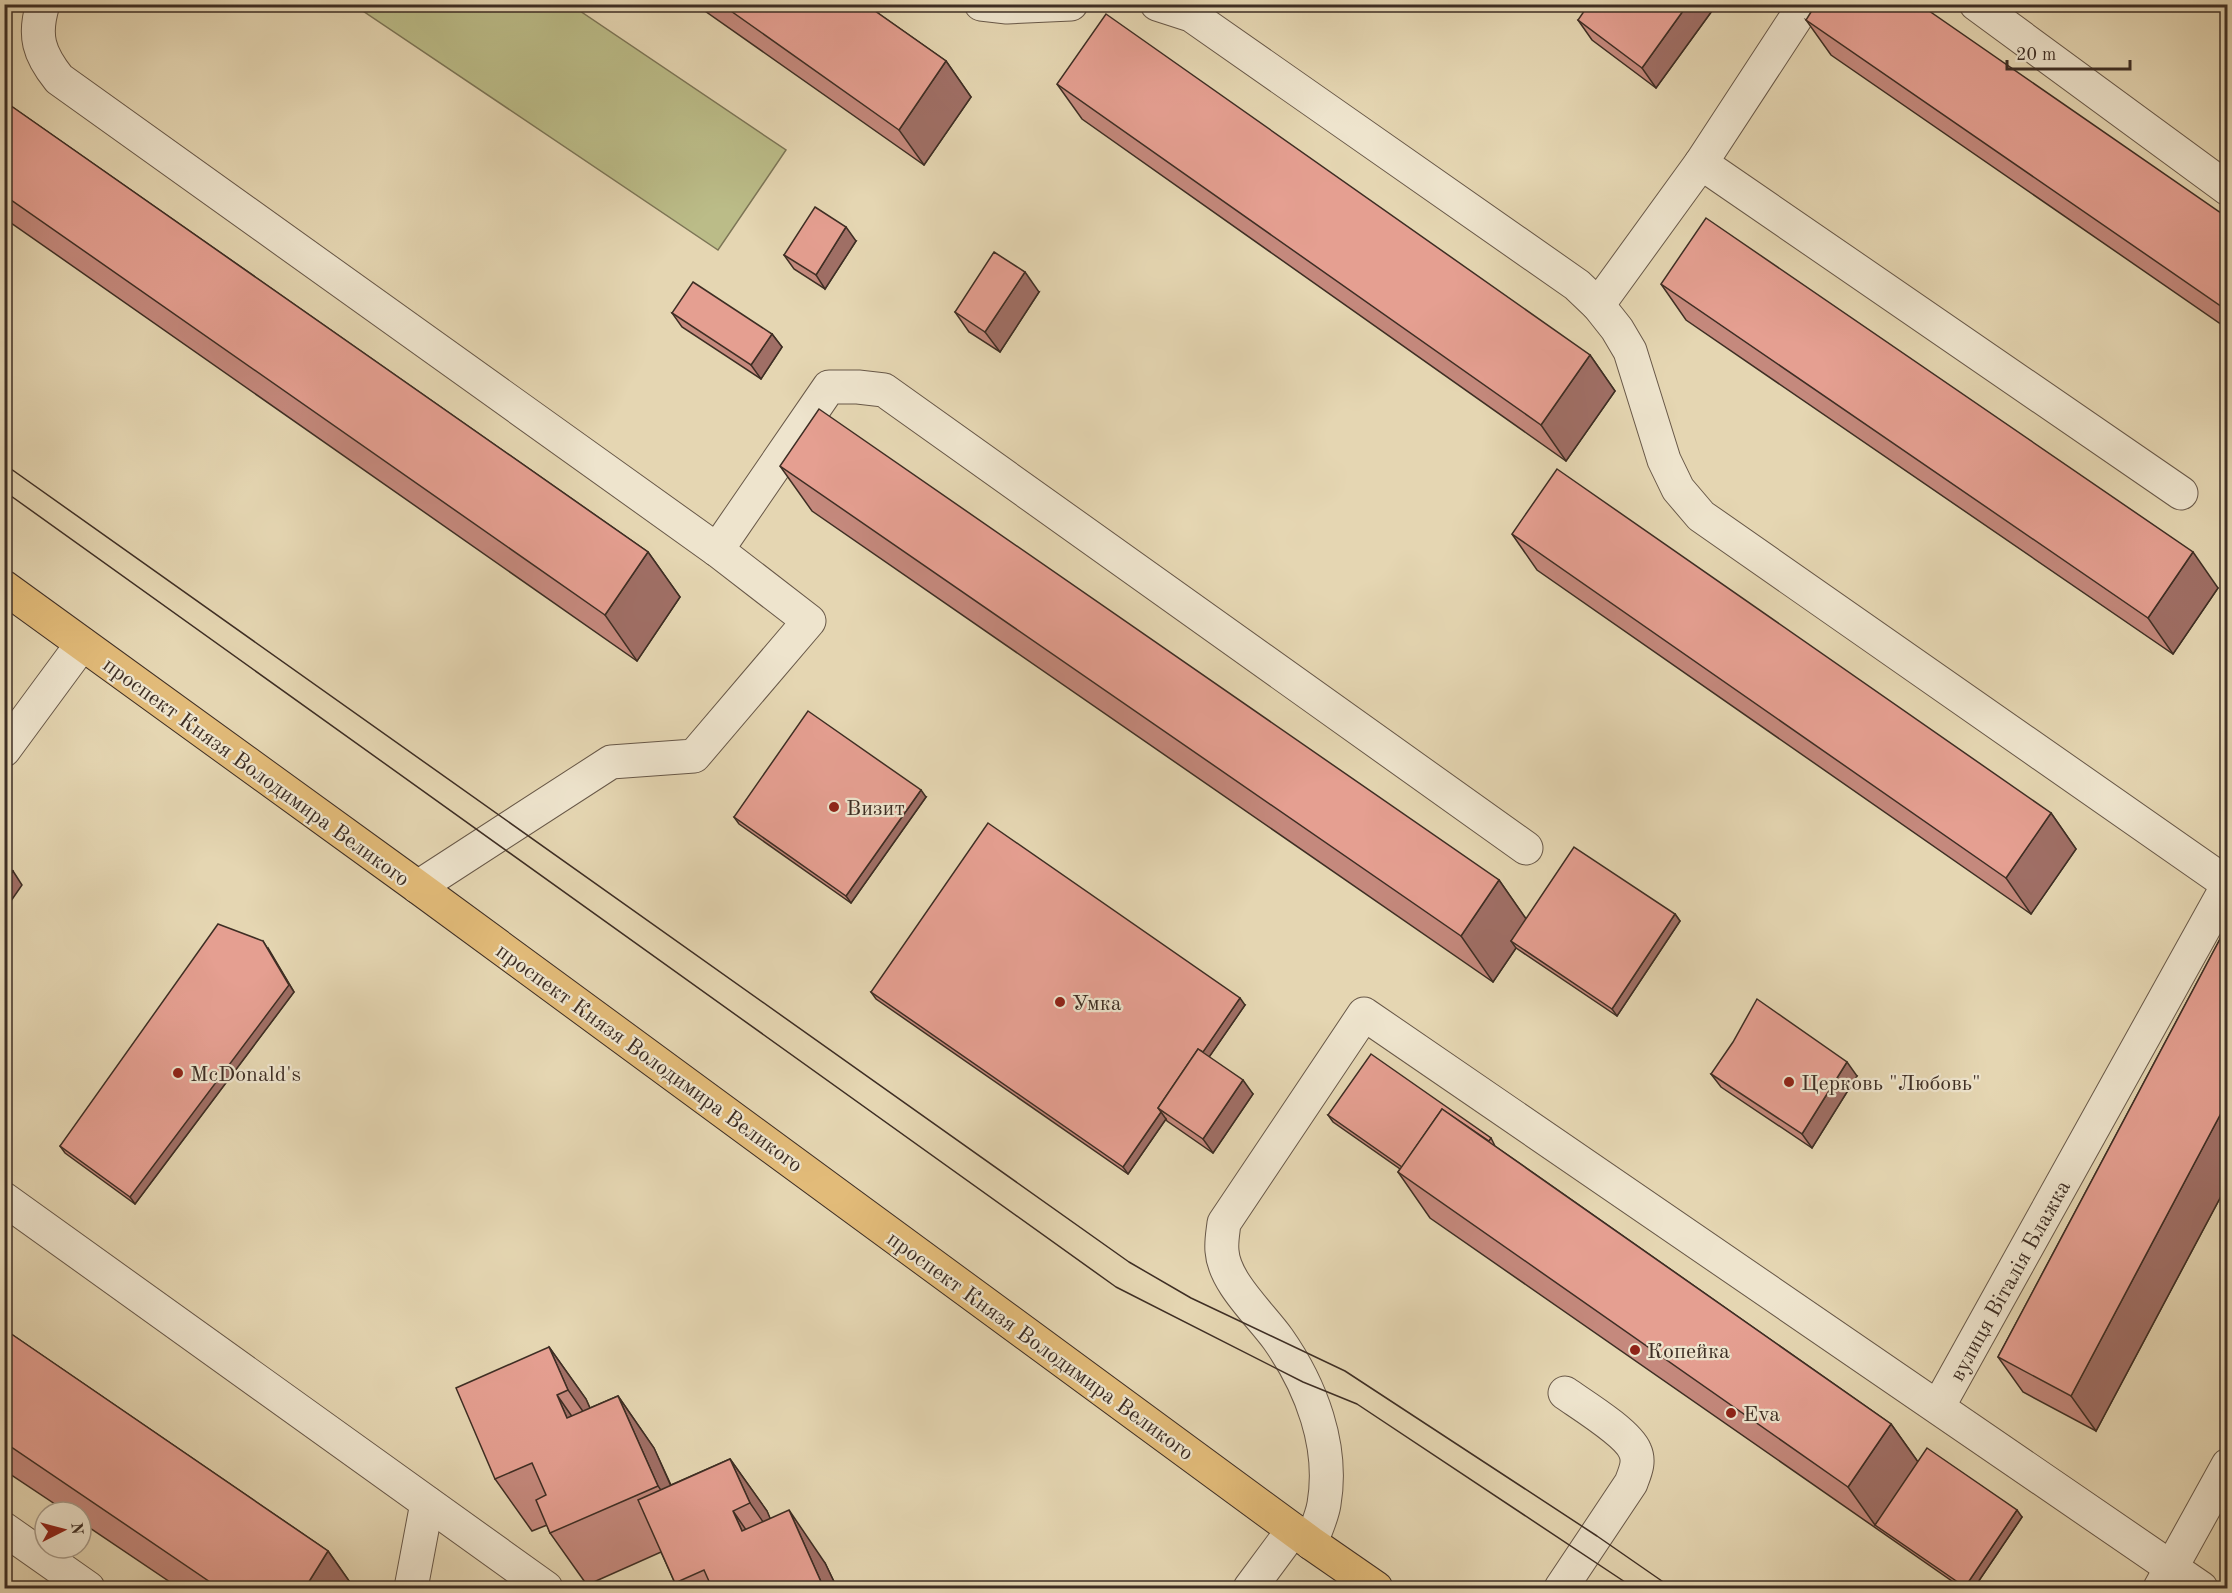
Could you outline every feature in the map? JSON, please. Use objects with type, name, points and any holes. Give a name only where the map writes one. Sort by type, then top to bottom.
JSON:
[{"type":"highway","name":"проспект Князя Володимира Великого","points":[[4,587],[1376,1588]]},
{"type":"street","points":[[43,4],[39,19],[38,41],[45,62],[59,80],[717,550],[809,621],[694,756],[611,762],[418,888]]},
{"type":"street","points":[[981,4],[1007,7],[1071,4]]},
{"type":"street","points":[[1157,4],[1191,15],[1577,285],[1598,305],[1617,329],[1630,351],[1664,460],[1678,489],[1701,516],[2228,884]]},
{"type":"street","points":[[1598,305],[1701,163],[1805,4]]},
{"type":"street","points":[[1976,4],[2228,189]]},
{"type":"street","points":[[1701,163],[2181,493]]},
{"type":"street","points":[[717,550],[829,387],[884,390],[1526,848]]},
{"type":"street","points":[[4,750],[82,644]]},
{"type":"street","name":"вулиця Віталія Блажка","points":[[2200,1588],[2165,1578],[1938,1407],[2228,884]]},
{"type":"street","points":[[1250,1588],[1302,1536],[1324,1505],[1326,1473],[1324,1444],[1316,1413],[1303,1382],[1279,1341],[1229,1276],[1222,1252],[1224,1223],[1364,1014],[1938,1407]]},
{"type":"street","points":[[4,1199],[546,1588]]},
{"type":"street","points":[[1561,1588],[1631,1483],[1638,1466],[1635,1451],[1626,1438],[1565,1393]]},
{"type":"street","points":[[2165,1578],[2228,1465]]},
{"type":"street","points":[[411,1588],[427,1503]]},
{"type":"street","points":[[4,1529],[88,1588]]},
{"type":"green space","points":[[354,5],[571,5],[786,150],[718,250]]},
{"type":"building","points":[[721,4],[865,4],[946,61],[899,130]]},
{"type":"building","points":[[1589,4],[1688,4],[1642,68],[1578,20]]},
{"type":"building","points":[[1816,4],[1919,4],[2228,218],[2228,311],[1806,20]]},
{"type":"building","points":[[1106,14],[1590,355],[1541,425],[1057,84]]},
{"type":"building","points":[[4,101],[648,552],[605,615],[4,195]]},
{"type":"building","points":[[815,207],[846,227],[816,275],[784,255]]},
{"type":"building","points":[[1706,218],[2193,552],[2148,618],[1661,284]]},
{"type":"building","points":[[994,252],[1025,272],[985,332],[955,312]]},
{"type":"building","points":[[693,282],[772,334],[751,365],[672,313]]},
{"type":"building","points":[[819,409],[1499,880],[1461,936],[780,466]]},
{"type":"building","points":[[1557,469],[2051,813],[2006,878],[1512,534]]},
{"type":"building","points":[[808,711],[921,790],[846,896],[734,817]]},
{"type":"building","name":"Умка","points":[[988,823],[1240,998],[1203,1052],[1198,1049],[1158,1108],[1161,1112],[1123,1167],[871,992]]},
{"type":"building","points":[[1574,847],[1675,914],[1612,1009],[1511,941]]},
{"type":"building","points":[[4,865],[13,871],[4,883]]},
{"type":"building","name":"McDonald's","points":[[218,924],[263,941],[289,985],[130,1197],[60,1146]]},
{"type":"building","points":[[2228,924],[2228,1100],[2071,1396],[1998,1357]]},
{"type":"building","name":"Церковь \"Любовь\"","points":[[1757,999],[1847,1062],[1802,1134],[1711,1074],[1733,1042]]},
{"type":"building","points":[[1198,1049],[1243,1080],[1203,1139],[1158,1108]]},
{"type":"building","points":[[1371,1054],[1491,1138],[1489,1141],[1442,1109],[1402,1167],[1328,1115]]},
{"type":"building","points":[[1442,1109],[1891,1424],[1848,1487],[1398,1172]]},
{"type":"building","points":[[4,1329],[328,1551],[305,1588],[219,1588],[93,1502],[93,1500],[89,1500],[4,1442]]},
{"type":"building","points":[[549,1347],[568,1390],[557,1395],[567,1418],[618,1396],[658,1486],[550,1533],[536,1500],[546,1495],[532,1463],[495,1479],[456,1388]]},
{"type":"building","points":[[1927,1448],[2017,1510],[1965,1587],[1875,1525]]},
{"type":"building","points":[[730,1459],[750,1503],[733,1511],[742,1531],[789,1510],[822,1584],[812,1588],[712,1588],[704,1570],[675,1583],[638,1500]]},
{"type":"tram line","points":[[4,464],[1129,1262],[1191,1298],[1345,1371],[1597,1536],[1672,1588]]},
{"type":"tram line","points":[[4,491],[1116,1287],[1303,1382],[1357,1404],[1634,1588]]},
{"type":"place","name":"Визит","points":[[834,807]]},
{"type":"place","name":"Умка","points":[[1060,1002]]},
{"type":"place","name":"McDonald's","points":[[178,1073]]},
{"type":"place","name":"Церковь \"Любовь\"","points":[[1789,1082]]},
{"type":"place","name":"Копейка","points":[[1635,1350]]},
{"type":"place","name":"Eva","points":[[1731,1413]]}]
